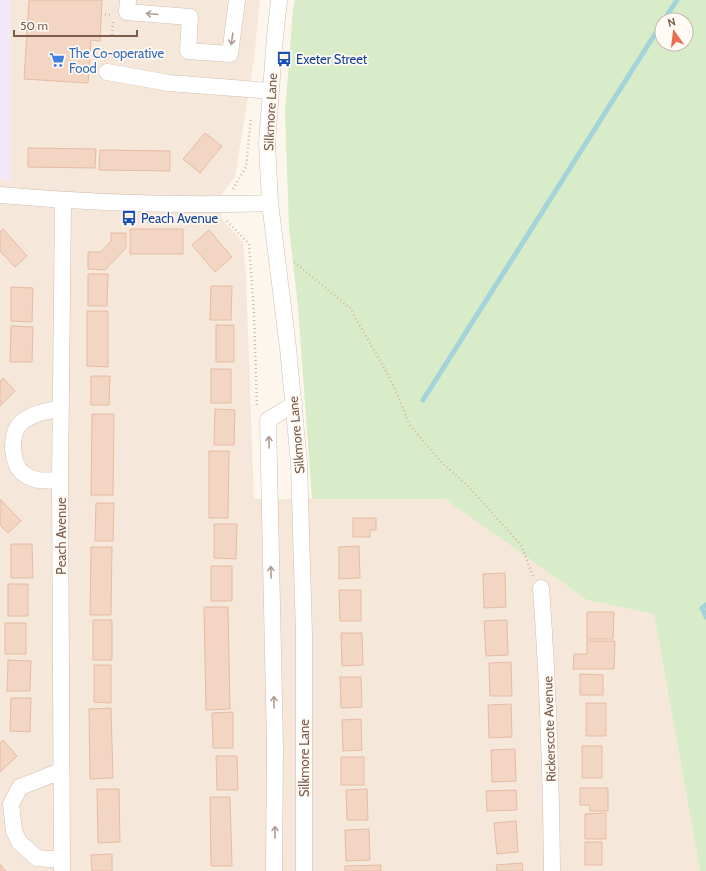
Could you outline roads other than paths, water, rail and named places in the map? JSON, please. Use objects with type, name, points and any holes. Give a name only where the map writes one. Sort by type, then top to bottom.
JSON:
[{"type":"street","points":[[128,0],[127,12],[190,17],[188,52],[230,54],[237,0]]},
{"type":"street","name":"Silkmore Lane","points":[[280,0],[275,38],[267,143],[270,203],[294,404],[299,464],[304,635],[304,871]]},
{"type":"street","points":[[107,72],[169,83],[271,91]]},
{"type":"street","points":[[0,195],[63,201],[226,205],[270,203]]},
{"type":"street","name":"Peach Avenue","points":[[62,865],[60,480],[63,201]]},
{"type":"street","points":[[274,871],[275,738],[268,420],[294,404]]},
{"type":"street","points":[[60,480],[43,481],[32,479],[23,474],[18,466],[13,452],[13,439],[20,424],[34,415],[61,408]]},
{"type":"street","name":"Rickerscote Avenue","points":[[541,588],[545,635],[551,777],[552,871]]},
{"type":"street","points":[[61,771],[20,787],[11,804],[14,831],[19,842],[37,858],[62,865]]},
{"type":"waterway","points":[[669,12],[677,0]]},
{"type":"waterway","points":[[423,400],[654,36]]},
{"type":"waterway","points":[[706,605],[702,608],[706,617]]},
{"type":"place","name":"Exeter Street","points":[[284,59]]},
{"type":"place","name":"The Co-operative Food","points":[[57,60]]},
{"type":"place","name":"Peach Avenue","points":[[129,218]]}]
